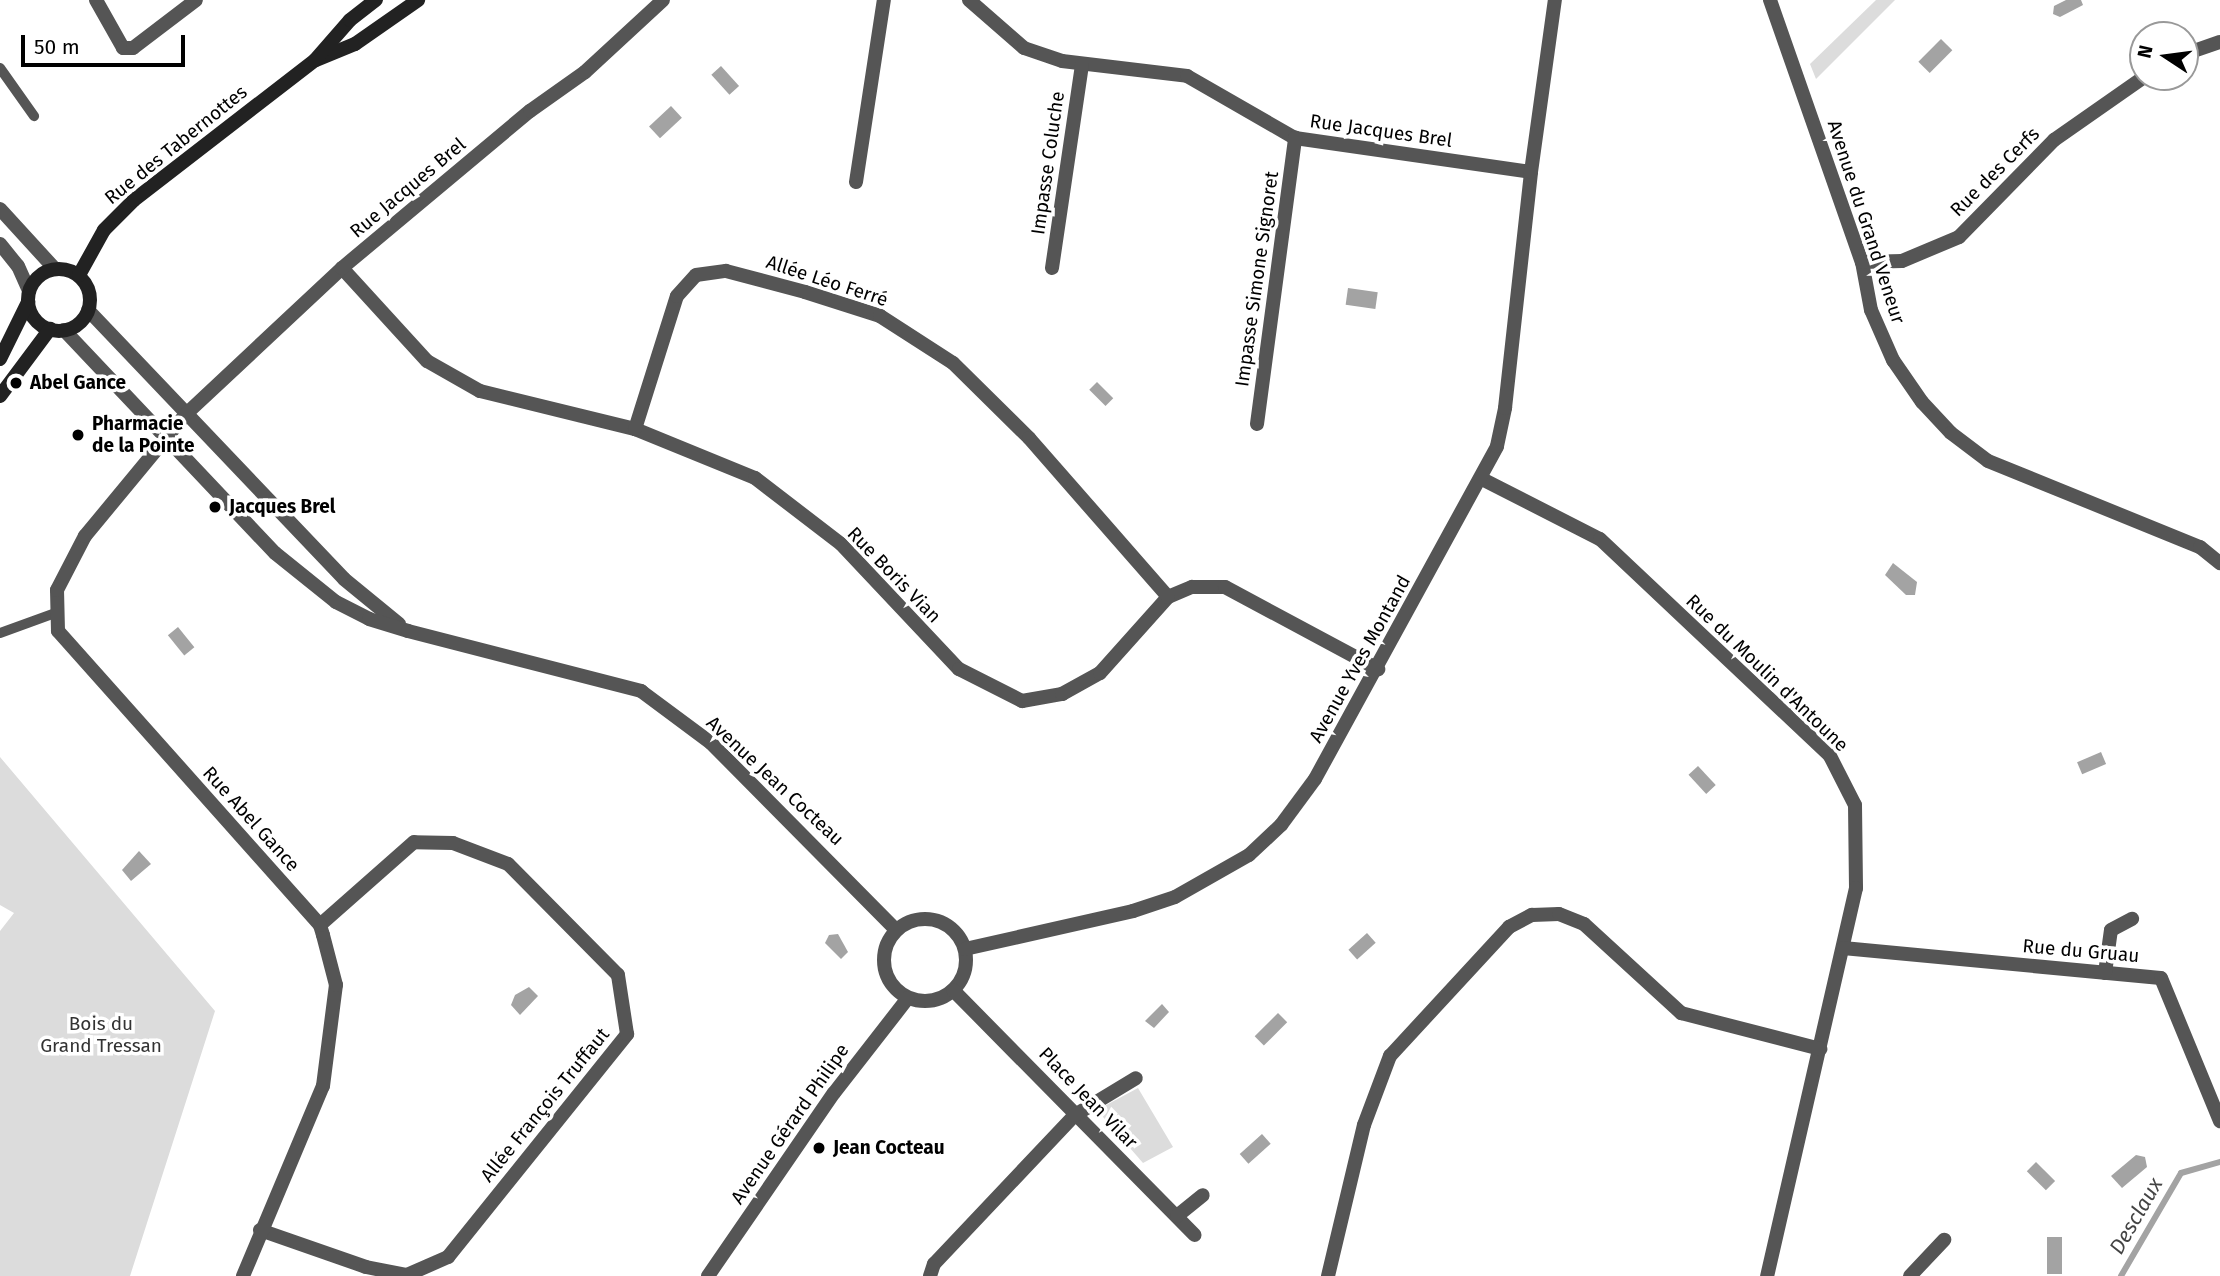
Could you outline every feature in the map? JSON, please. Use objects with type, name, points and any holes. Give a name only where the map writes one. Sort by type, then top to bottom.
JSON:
[{"type":"street","points":[[96,0],[123,48],[133,48],[196,0]]},
{"type":"street","name":"Rue des Tabernottes","points":[[79,275],[104,230],[134,201],[315,60],[350,20],[376,0]]},
{"type":"street","name":"Rue des Tabernottes","points":[[315,60],[355,44],[418,0]]},
{"type":"street","name":"Rue Jacques Brel","points":[[166,443],[186,415],[342,268],[530,111],[585,72],[663,0]]},
{"type":"street","points":[[856,182],[884,0]]},
{"type":"street","name":"Rue Jacques Brel","points":[[969,0],[1024,48],[1082,65],[1187,76],[1295,138],[1531,172]]},
{"type":"street","name":"Avenue Yves Montand","points":[[965,949],[1133,911],[1185,892],[1249,855],[1281,825],[1315,779],[1482,479],[1497,446],[1505,408],[1531,172],[1555,0]]},
{"type":"street","name":"Avenue du Grand Veneur","points":[[1770,0],[1862,261],[1871,310],[1894,360],[1951,433],[1988,461],[2200,547],[2220,563]]},
{"type":"street","points":[[2199,49],[2220,42]]},
{"type":"street","name":"Impasse Coluche","points":[[1052,268],[1082,65]]},
{"type":"street","name":"Rue des Cerfs","points":[[1862,261],[1902,261],[1959,237],[2054,140],[2129,88]]},
{"type":"street","name":"Impasse Simone Signoret","points":[[1257,424],[1295,138]]},
{"type":"street","points":[[0,209],[55,269],[79,275],[89,291],[88,310],[79,323],[57,330],[0,396]]},
{"type":"street","points":[[0,244],[28,297],[35,319],[57,330]]},
{"type":"street","name":"Rue Boris Vian","points":[[342,268],[427,360],[480,391],[635,429],[755,478],[841,544],[959,669],[1022,701],[1062,695],[1100,673],[1168,597]]},
{"type":"street","points":[[0,359],[38,276],[55,269]]},
{"type":"street","name":"Allée Léo Ferré","points":[[635,429],[677,296],[695,275],[726,271],[806,292],[880,316],[953,363],[1028,438],[1168,597]]},
{"type":"street","name":"Avenue Jean Cocteau","points":[[88,310],[344,579],[408,631]]},
{"type":"street","name":"Avenue Jean Cocteau","points":[[57,330],[166,443],[304,578],[369,619],[641,691],[711,743],[896,930]]},
{"type":"street","name":"Rue Abel Gance","points":[[166,443],[85,536],[57,590],[58,631],[320,925],[336,985],[323,1086],[260,1230],[243,1276]]},
{"type":"street","name":"Rue du Moulin d'Antoune","points":[[1482,479],[1600,539],[1830,756],[1856,805],[1856,888],[1767,1276]]},
{"type":"street","points":[[1168,597],[1192,587],[1225,587],[1378,668]]},
{"type":"street","name":"Allée François Truffaut","points":[[260,1230],[366,1267],[407,1275],[448,1257],[627,1034],[618,975],[509,863],[453,843],[414,842],[320,925]]},
{"type":"street","points":[[1328,1276],[1375,1087],[1409,1031],[1509,927],[1532,915],[1559,914],[1572,919],[1609,947],[1681,1013],[1820,1049]]},
{"type":"street","points":[[936,919],[959,936],[965,949],[965,971],[953,990],[932,1000],[908,998],[897,990],[884,967],[888,940],[908,921],[936,919]]},
{"type":"street","points":[[2105,973],[2111,930],[2132,919]]},
{"type":"street","name":"Rue du Gruau","points":[[1843,948],[2161,978],[2220,1121]]},
{"type":"street","name":"Place Jean Vilar","points":[[953,990],[1195,1235]]},
{"type":"street","name":"Avenue Gérard Philipe","points":[[708,1276],[834,1093],[908,998]]},
{"type":"street","points":[[930,1276],[934,1264],[1075,1115],[1136,1078]]},
{"type":"street","points":[[1177,1216],[1203,1195]]},
{"type":"street","points":[[1910,1276],[1944,1240]]},
{"type":"lane","points":[[0,68],[34,116]]},
{"type":"lane","points":[[0,633],[58,612]]},
{"type":"green space","points":[[1876,0],[1895,0],[1816,79],[1810,64]]},
{"type":"green space","name":"Bois du Grand Tressan","points":[[0,757],[215,1011],[130,1276],[0,1276],[0,931],[14,913],[0,905]]},
{"type":"green space","points":[[1138,1088],[1173,1147],[1143,1163],[1097,1110]]},
{"type":"shaded area","points":[[2066,0],[2081,0],[2083,5],[2060,17],[2053,14],[2054,6]]},
{"type":"shaded area","points":[[1941,39],[1952,50],[1930,73],[1918,62]]},
{"type":"shaded area","points":[[721,66],[739,86],[729,95],[711,75]]},
{"type":"shaded area","points":[[671,106],[682,118],[660,138],[649,126]]},
{"type":"shaded area","points":[[1348,288],[1378,292],[1375,309],[1346,305]]},
{"type":"shaded area","points":[[1097,382],[1113,398],[1105,406],[1089,390]]},
{"type":"shaded area","points":[[1893,563],[1917,582],[1915,595],[1906,595],[1885,575]]},
{"type":"shaded area","points":[[178,627],[194,647],[184,655],[168,635]]},
{"type":"shaded area","points":[[2101,752],[2106,764],[2082,774],[2077,762]]},
{"type":"shaded area","points":[[1698,766],[1716,785],[1706,794],[1688,775]]},
{"type":"shaded area","points":[[139,851],[151,864],[131,881],[122,870]]},
{"type":"shaded area","points":[[1367,933],[1376,943],[1357,959],[1348,950]]},
{"type":"shaded area","points":[[838,934],[848,952],[841,959],[825,943],[829,935]]},
{"type":"shaded area","points":[[529,987],[538,996],[520,1015],[511,1005],[515,995]]},
{"type":"shaded area","points":[[1162,1004],[1169,1012],[1154,1028],[1145,1021]]},
{"type":"shaded area","points":[[1278,1013],[1287,1022],[1264,1046],[1255,1036]]},
{"type":"shaded area","points":[[1262,1134],[1271,1144],[1248,1164],[1240,1154]]},
{"type":"shaded area","points":[[2136,1155],[2145,1157],[2147,1167],[2122,1188],[2111,1176]]},
{"type":"shaded area","points":[[2036,1162],[2055,1181],[2046,1190],[2027,1171]]},
{"type":"shaded area","points":[[2047,1237],[2062,1237],[2062,1274],[2047,1274]]},
{"type":"waterway","name":"Desclaux","points":[[2121,1276],[2181,1173],[2220,1162]]},
{"type":"place","name":"Abel Gance","points":[[16,383]]},
{"type":"place","name":"Pharmacie de la Pointe","points":[[78,435]]},
{"type":"place","name":"Jacques Brel","points":[[215,507]]},
{"type":"place","name":"Jean Cocteau","points":[[819,1148]]}]
